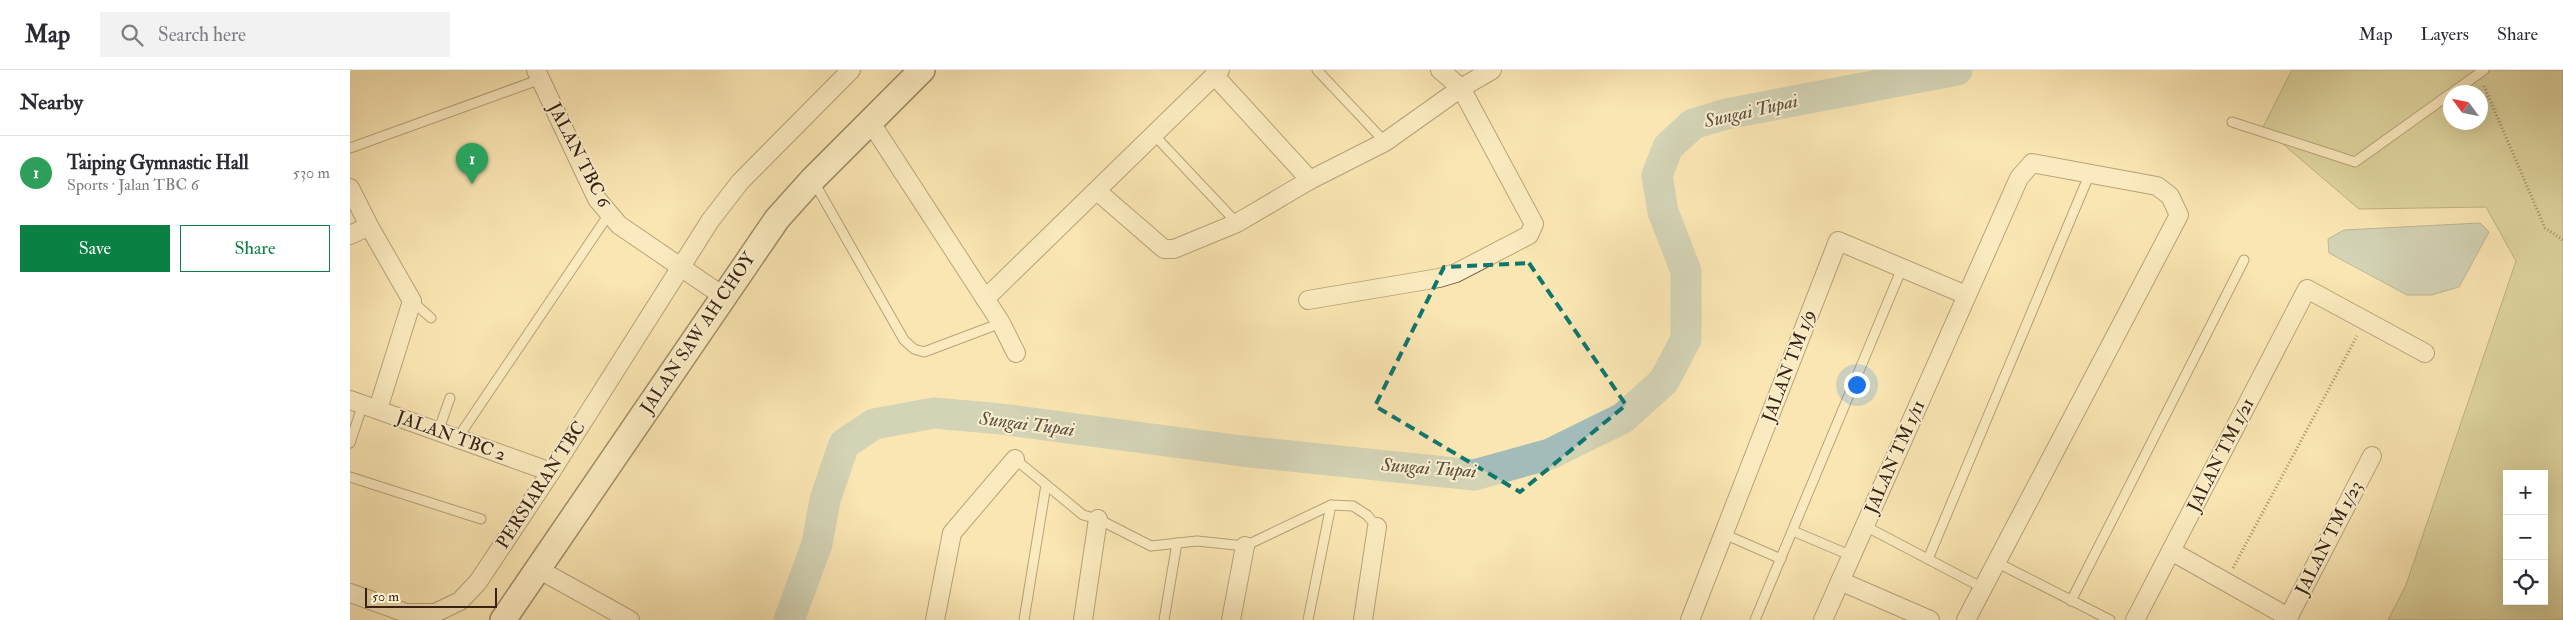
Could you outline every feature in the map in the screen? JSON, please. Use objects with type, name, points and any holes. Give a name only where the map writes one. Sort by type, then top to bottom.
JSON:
[{"type":"street","name":"PERSIARAN TBC","points":[[350,593],[406,613],[435,613],[460,601],[478,582],[551,472],[710,220],[740,182],[851,70]]},
{"type":"street","name":"JALAN SAW AH CHOY","points":[[503,620],[777,218],[812,180],[922,70]]},
{"type":"street","points":[[1308,300],[1439,278],[1464,268],[1529,235],[1533,231],[1534,224],[1461,88],[1440,70]]},
{"type":"street","points":[[1097,191],[1164,249],[1174,249],[1237,223],[1310,180],[1385,142],[1461,88],[1492,70]]},
{"type":"street","points":[[985,299],[1155,136],[1217,73],[1310,180]]},
{"type":"street","name":"JALAN TBC 6","points":[[539,75],[597,199],[609,214],[619,225],[723,296]]},
{"type":"street","points":[[871,123],[1001,323],[1016,353]]},
{"type":"street","name":"JALAN TM 1/11","points":[[1823,620],[2019,178],[2032,163],[2090,173]]},
{"type":"street","points":[[1966,620],[2179,215],[2170,196],[2157,186],[2090,173]]},
{"type":"street","points":[[350,188],[369,226],[412,301],[364,404]]},
{"type":"street","points":[[350,235],[369,226]]},
{"type":"street","name":"JALAN TM 1/9","points":[[1690,620],[1838,241],[1966,295]]},
{"type":"street","name":"JALAN TM 1/21","points":[[2135,620],[2307,289],[2366,320]]},
{"type":"street","points":[[2366,320],[2425,353]]},
{"type":"street","name":"JALAN TBC 2","points":[[364,404],[551,472]]},
{"type":"street","name":"JALAN TM 1/23","points":[[2287,619],[2372,456]]},
{"type":"street","points":[[935,620],[952,533],[1015,459]]},
{"type":"street","points":[[1083,620],[1098,519]]},
{"type":"street","points":[[1363,620],[1377,527]]},
{"type":"street","points":[[1231,620],[1245,546]]},
{"type":"street","points":[[2171,551],[2287,619]]},
{"type":"street","points":[[524,620],[534,575],[630,620]]},
{"type":"street","points":[[1840,581],[1910,616],[1930,620]]},
{"type":"lane","points":[[1317,70],[1385,142]]},
{"type":"lane","points":[[2463,85],[2481,72]]},
{"type":"lane","points":[[350,148],[539,75]]},
{"type":"lane","points":[[2232,122],[2355,162],[2443,99]]},
{"type":"lane","points":[[1155,136],[1237,223]]},
{"type":"lane","points":[[1928,559],[2090,173]]},
{"type":"lane","points":[[812,180],[904,340],[914,348],[924,352],[1001,323]]},
{"type":"lane","points":[[457,439],[609,214]]},
{"type":"lane","points":[[2071,601],[2244,260]]},
{"type":"lane","points":[[1755,620],[1902,268]]},
{"type":"lane","points":[[412,301],[431,318]]},
{"type":"lane","points":[[438,432],[450,398]]},
{"type":"lane","points":[[350,443],[364,404]]},
{"type":"lane","points":[[1015,459],[1082,515],[1098,519],[1151,546],[1197,541],[1245,546],[1331,505],[1353,506],[1367,515],[1377,527]]},
{"type":"lane","points":[[350,477],[481,519]]},
{"type":"lane","points":[[1024,620],[1046,484]]},
{"type":"lane","points":[[1308,620],[1331,505]]},
{"type":"lane","points":[[1865,526],[1983,588]]},
{"type":"lane","points":[[1793,531],[1852,556]]},
{"type":"lane","points":[[1724,534],[1781,559]]},
{"type":"lane","points":[[1164,620],[1177,543]]},
{"type":"lane","points":[[1996,562],[2110,620]]},
{"type":"path","points":[[2481,72],[2545,228],[2563,240]]},
{"type":"path","points":[[2225,582],[2366,320]]},
{"type":"highlighted area","points":[[1529,263],[1626,405],[1520,492],[1375,406],[1444,267]]},
{"type":"green space","points":[[2292,70],[2563,70],[2563,620],[2388,620],[2406,585],[2516,261],[2486,207],[2359,209],[2263,127]]},
{"type":"water","points":[[2480,223],[2489,232],[2459,287],[2431,295],[2407,295],[2329,253],[2328,239],[2344,230]]},
{"type":"waterway","name":"Sungai Tupai","points":[[789,620],[817,544],[825,500],[844,444],[874,424],[934,413],[1001,419],[1242,451],[1474,475],[1550,454],[1623,418],[1664,381],[1686,339],[1686,271],[1663,212],[1657,175],[1668,147],[1693,124],[1726,114],[1957,70]]},
{"type":"place","name":"Taiping Gymnastic Hall","points":[[472,184]]}]
